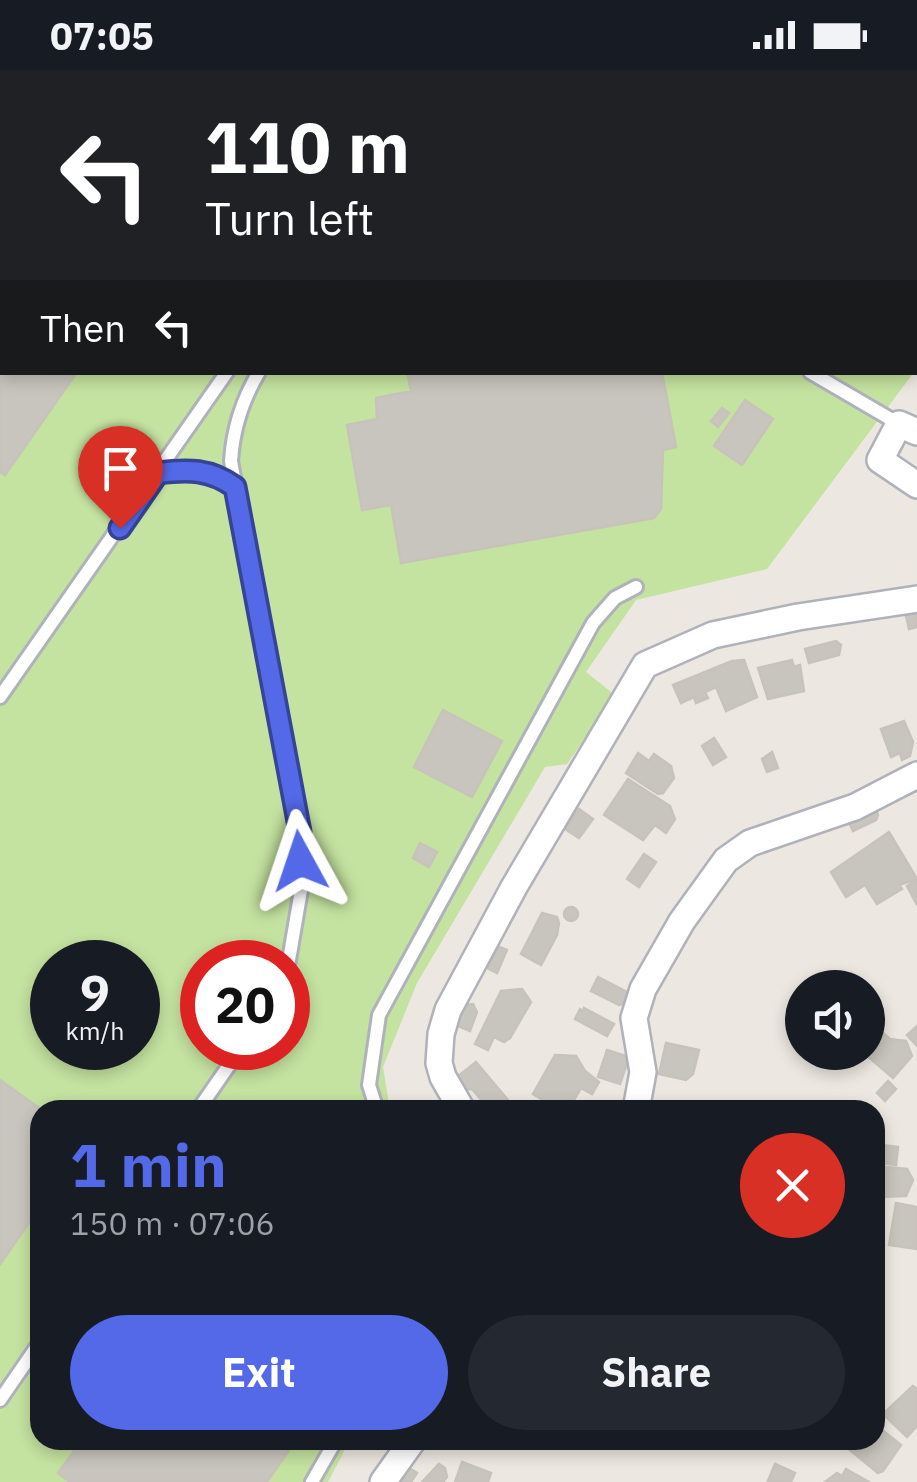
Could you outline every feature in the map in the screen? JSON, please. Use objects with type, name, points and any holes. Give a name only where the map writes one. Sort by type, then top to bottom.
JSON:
[{"type":"street","points":[[908,428],[880,460],[917,485]]},
{"type":"street","points":[[457,1100],[439,1063],[448,1010],[514,887],[645,665],[713,635],[917,598]]},
{"type":"street","points":[[638,1100],[643,1072],[634,1018],[643,989],[682,921],[726,860],[750,843],[855,806],[917,775]]},
{"type":"street","points":[[383,1482],[405,1450]]},
{"type":"lane","points":[[0,697],[225,375]]},
{"type":"lane","points":[[258,375],[233,434],[231,461],[300,832],[301,890],[292,940]]},
{"type":"lane","points":[[815,375],[908,428]]},
{"type":"lane","points":[[158,473],[200,470],[220,476],[235,487]]},
{"type":"lane","points":[[374,1100],[369,1085],[379,1014],[593,623],[614,598],[636,587]]},
{"type":"lane","points":[[205,1100],[226,1070]]},
{"type":"lane","points":[[0,1400],[30,1356]]},
{"type":"lane","points":[[312,1482],[330,1450]]},
{"type":"green space","points":[[0,375],[912,375],[767,569],[636,600],[586,672],[611,692],[609,703],[567,764],[545,767],[417,983],[383,1067],[388,1100],[30,1100],[30,1450],[345,1450],[328,1482],[0,1482]]},
{"type":"building","points":[[75,375],[5,475],[0,472],[0,378]]},
{"type":"building","points":[[408,375],[663,375],[676,447],[663,450],[661,509],[654,518],[401,563],[391,505],[362,510],[347,425],[377,419],[376,398],[411,391]]},
{"type":"building","points":[[745,400],[773,419],[742,465],[714,446]]},
{"type":"building","points":[[722,408],[729,413],[718,427],[711,421]]},
{"type":"building","points":[[917,604],[917,627],[909,629],[904,607]]},
{"type":"building","points":[[836,641],[841,645],[839,655],[809,663],[805,649]]},
{"type":"building","points":[[744,660],[757,697],[726,711],[716,687],[705,692],[708,698],[696,703],[694,697],[681,703],[673,685],[732,661]]},
{"type":"building","points":[[792,660],[794,667],[800,665],[804,691],[768,699],[758,668]]},
{"type":"building","points":[[443,710],[502,741],[472,797],[414,767]]},
{"type":"building","points":[[904,721],[913,742],[910,756],[902,760],[900,753],[891,757],[881,729]]},
{"type":"building","points":[[714,738],[726,757],[713,765],[702,746]]},
{"type":"building","points":[[772,752],[778,768],[767,772],[762,759]]},
{"type":"building","points":[[638,753],[649,761],[654,754],[671,766],[674,778],[663,793],[658,794],[626,773]]},
{"type":"building","points":[[628,779],[670,806],[675,819],[666,833],[655,825],[643,840],[604,815]]},
{"type":"building","points":[[874,806],[876,820],[853,831],[847,818]]},
{"type":"building","points":[[579,809],[593,819],[579,838],[565,829]]},
{"type":"building","points":[[889,832],[917,879],[899,885],[902,889],[877,904],[865,885],[846,897],[831,872]]},
{"type":"building","points":[[420,843],[437,852],[429,867],[413,858]]},
{"type":"building","points":[[644,854],[656,862],[639,887],[627,879]]},
{"type":"building","points":[[917,880],[917,905],[907,886]]},
{"type":"building","points":[[571,907],[578,914],[571,921],[564,914]]},
{"type":"building","points":[[542,913],[557,917],[559,923],[541,965],[521,954]]},
{"type":"building","points":[[492,944],[507,950],[497,973],[483,966]]},
{"type":"building","points":[[598,977],[631,994],[626,1003],[619,1005],[591,991]]},
{"type":"building","points":[[522,989],[531,1002],[510,1038],[504,1042],[494,1037],[488,1050],[475,1044],[501,991]]},
{"type":"building","points":[[473,1004],[477,1012],[470,1031],[456,1025],[466,1005]]},
{"type":"building","points":[[584,1008],[614,1024],[607,1036],[575,1019]]},
{"type":"building","points":[[917,1026],[917,1046],[907,1035]]},
{"type":"building","points":[[885,1035],[906,1041],[912,1056],[893,1078],[884,1070]]},
{"type":"building","points":[[666,1043],[699,1050],[693,1074],[686,1080],[659,1074]]},
{"type":"building","points":[[607,1050],[629,1057],[620,1084],[598,1077]]},
{"type":"building","points":[[555,1055],[576,1056],[585,1071],[599,1082],[592,1094],[581,1088],[574,1100],[543,1100],[533,1094]]},
{"type":"building","points":[[476,1062],[508,1100],[481,1100],[472,1089],[464,1090],[457,1077]]},
{"type":"building","points":[[0,1080],[30,1101],[30,1221],[0,1264]]},
{"type":"building","points":[[888,1081],[896,1089],[885,1101],[877,1093]]},
{"type":"building","points":[[885,1145],[898,1147],[896,1165],[885,1163]]},
{"type":"building","points":[[885,1167],[907,1169],[913,1180],[906,1196],[885,1197]]},
{"type":"building","points":[[896,1203],[917,1207],[917,1249],[889,1245]]},
{"type":"building","points":[[913,1386],[917,1389],[917,1426],[907,1437],[885,1412]]},
{"type":"building","points":[[885,1432],[901,1445],[878,1473],[850,1450],[885,1450]]},
{"type":"building","points":[[75,1450],[289,1450],[267,1482],[70,1482],[58,1473]]},
{"type":"building","points":[[462,1462],[491,1473],[488,1482],[455,1482]]},
{"type":"building","points":[[439,1464],[445,1468],[447,1477],[443,1482],[422,1482]]},
{"type":"building","points":[[775,1464],[795,1473],[791,1482],[768,1481]]},
{"type":"building","points":[[409,1468],[417,1473],[411,1482],[401,1482]]},
{"type":"building","points":[[846,1469],[869,1482],[825,1482],[837,1473],[842,1476]]},
{"type":"route","points":[[120,528],[158,473],[200,470],[220,476],[235,487],[300,832],[300,861]]}]
